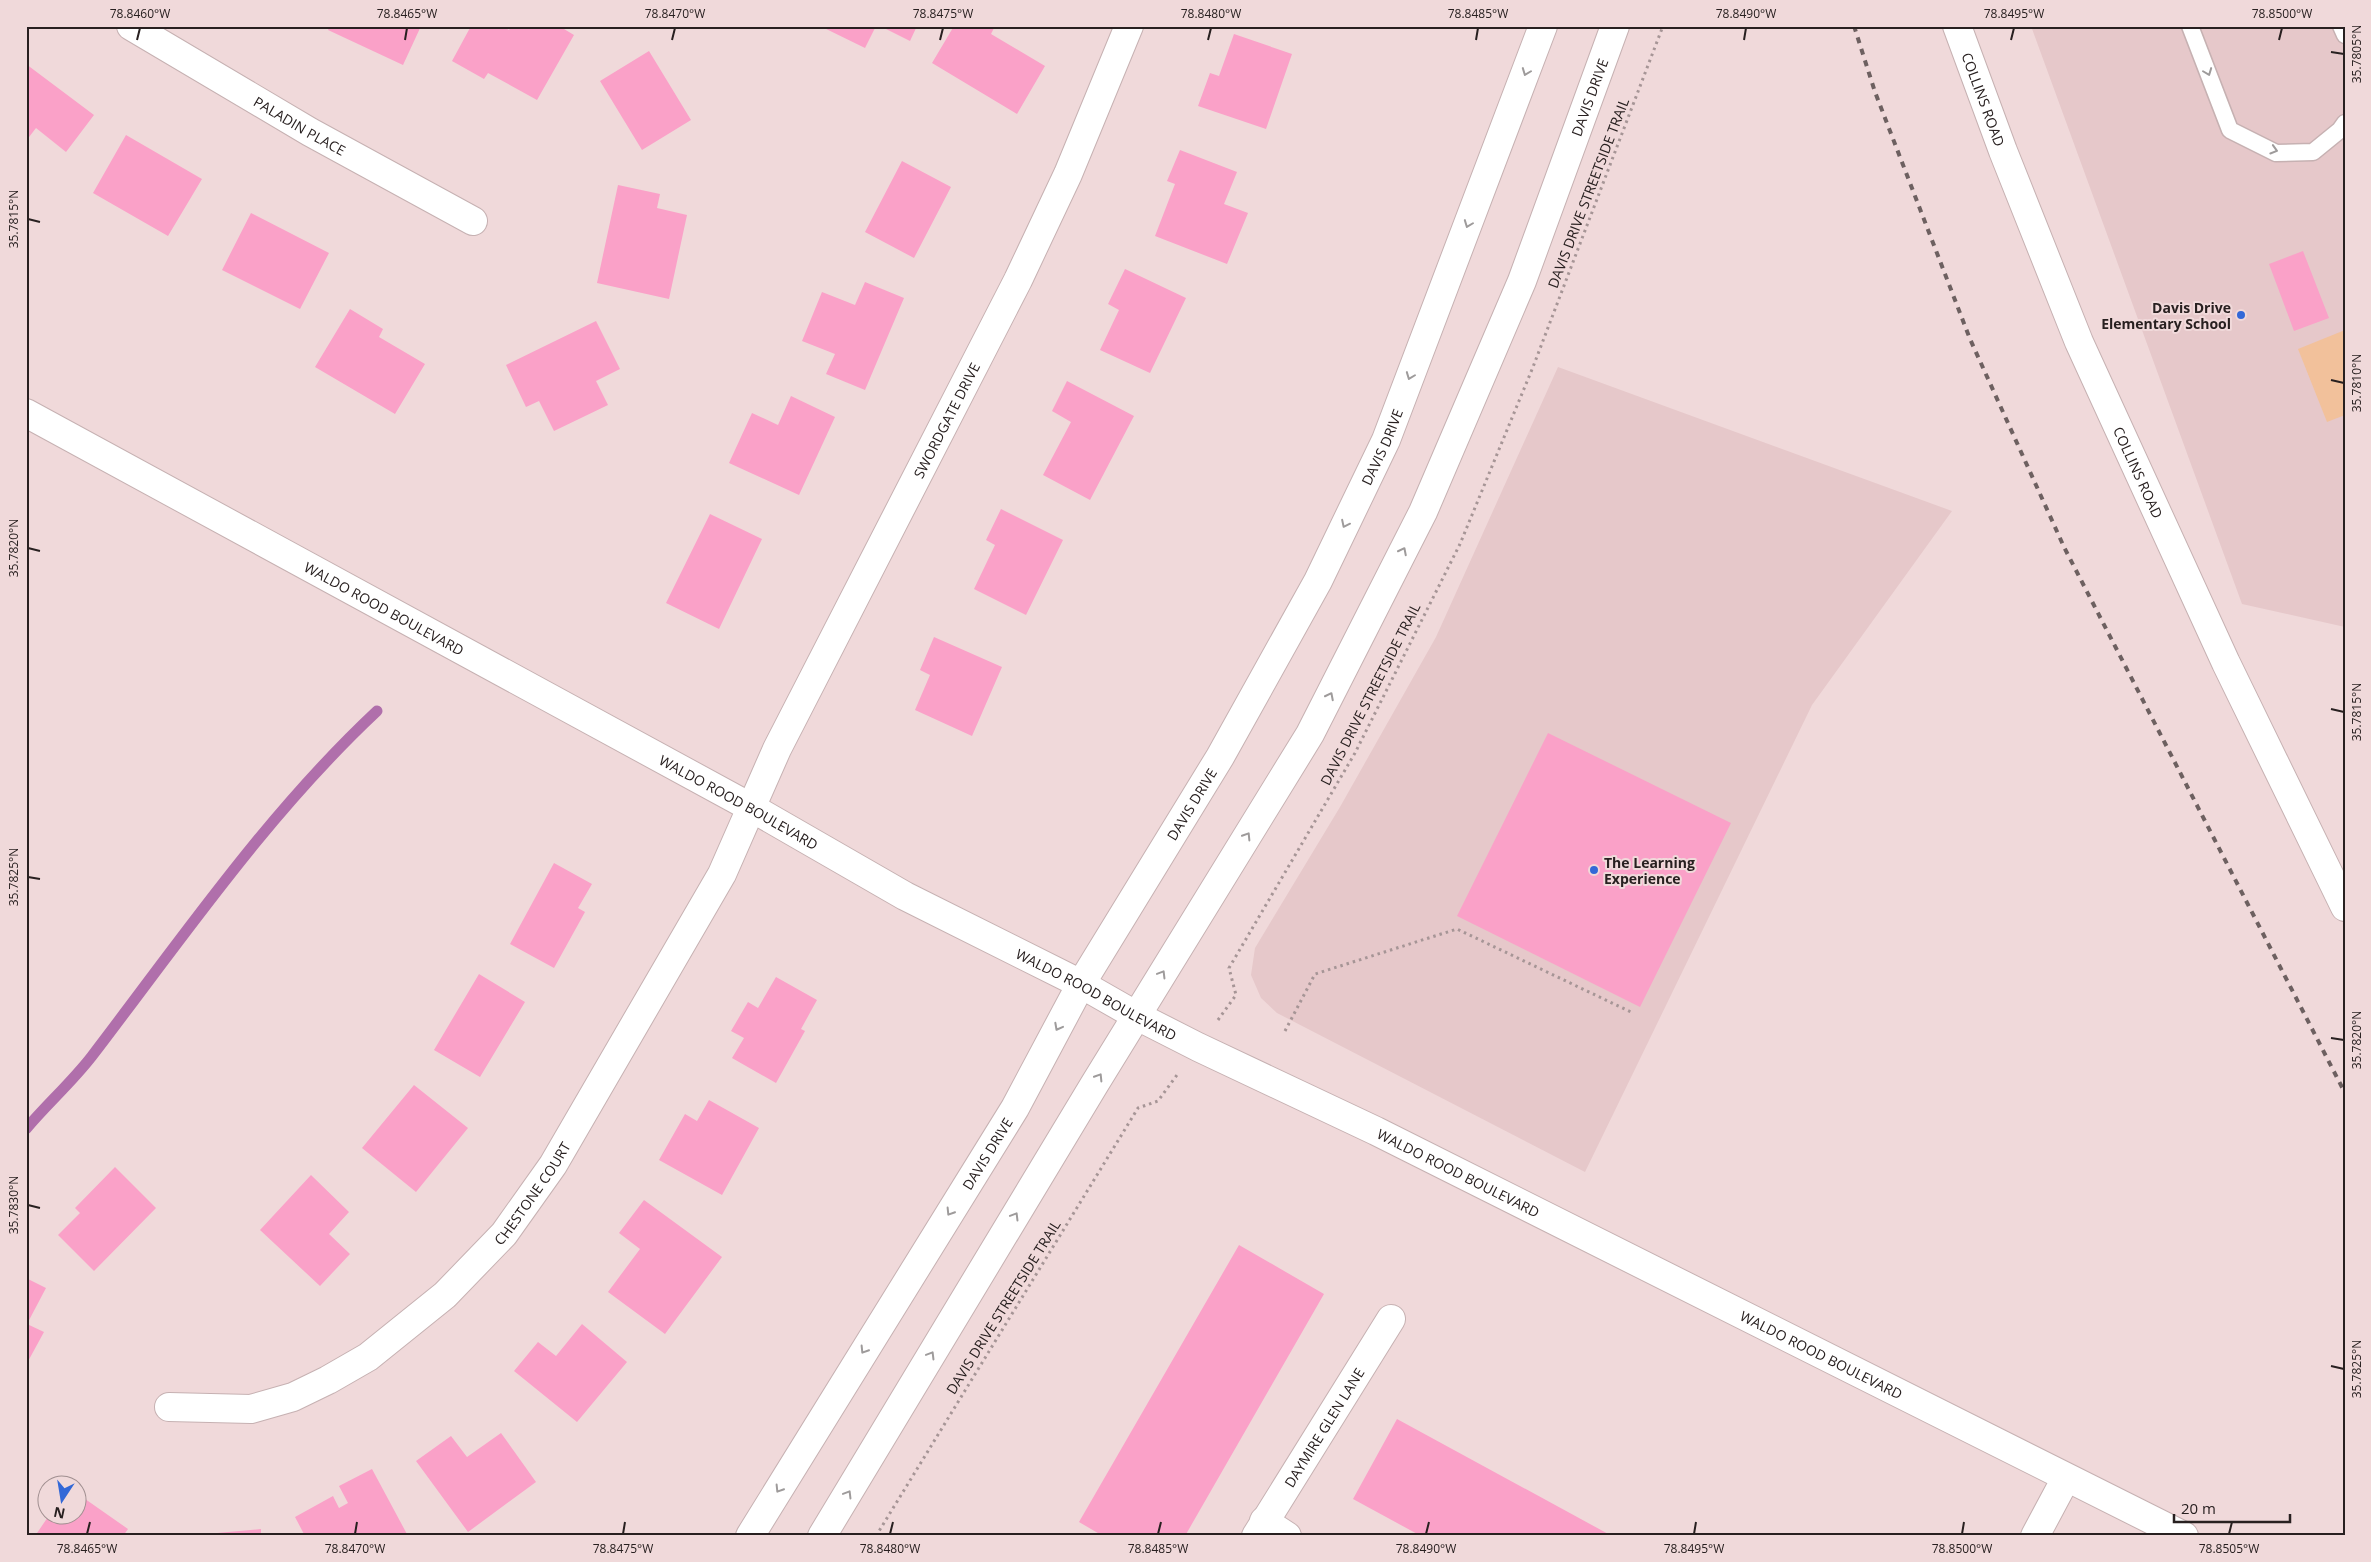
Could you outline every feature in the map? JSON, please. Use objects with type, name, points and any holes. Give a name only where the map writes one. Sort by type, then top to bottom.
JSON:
[{"type":"street","name":"PALADIN PLACE","points":[[131,26],[302,127],[473,221]]},
{"type":"street","name":"SWORDGATE DRIVE","points":[[752,808],[777,750],[1018,280],[1068,174],[1129,26]]},
{"type":"street","name":"DAVIS DRIVE","points":[[750,1536],[1015,1108],[1081,984],[1220,757],[1322,572],[1386,440],[1543,26]]},
{"type":"street","name":"DAVIS DRIVE","points":[[822,1536],[1310,734],[1423,512],[1522,281],[1615,26]]},
{"type":"street","name":"COLLINS ROAD","points":[[1957,26],[2003,151],[2079,342],[2226,663],[2345,908]]},
{"type":"street","name":"WALDO ROOD BOULEVARD","points":[[26,413],[752,808],[906,896],[1081,984],[1137,1016],[1402,1144],[2184,1536]]},
{"type":"street","name":"CHESTONE COURT","points":[[169,1407],[251,1409],[293,1397],[328,1380],[368,1357],[445,1295],[491,1248],[504,1234],[553,1164],[722,874],[752,808]]},
{"type":"street","name":"DAYMIRE GLEN LANE","points":[[1260,1529],[1391,1319]]},
{"type":"street","points":[[2035,1536],[2066,1478]]},
{"type":"street","points":[[1260,1529],[1287,1536]]},
{"type":"lane","points":[[2190,26],[2230,130],[2276,153],[2313,152],[2345,124]]},
{"type":"lane","points":[[2342,26],[2345,35]]},
{"type":"path","name":"DAVIS DRIVE STREETSIDE TRAIL","points":[[1236,995],[1229,968],[1355,753],[1460,544],[1533,367],[1663,26]]},
{"type":"path","points":[[1285,1031],[1315,974],[1457,929],[1633,1013]]},
{"type":"path","name":"DAVIS DRIVE STREETSIDE TRAIL","points":[[876,1536],[1138,1108],[1158,1101]]},
{"type":"shaded area","name":"Davis Drive Elementary School","points":[[2031,26],[2345,26],[2345,627],[2242,604]]},
{"type":"shaded area","points":[[2345,330],[2345,415],[2327,422],[2298,349]]},
{"type":"shaded area","points":[[1558,367],[1952,511],[1812,705],[1585,1172],[1277,1013],[1261,998],[1251,975],[1255,948],[1340,807],[1436,637]]},
{"type":"building","points":[[330,26],[421,26],[403,65],[328,30]]},
{"type":"building","points":[[471,26],[502,26],[509,30],[511,26],[559,26],[574,35],[537,100],[488,73],[484,79],[452,61]]},
{"type":"building","points":[[820,26],[876,26],[865,48]]},
{"type":"building","points":[[880,26],[917,26],[910,41]]},
{"type":"building","points":[[954,26],[995,26],[991,34],[1045,66],[1017,114],[932,63]]},
{"type":"building","points":[[1234,34],[1292,54],[1266,129],[1198,106],[1210,73],[1219,76]]},
{"type":"building","points":[[649,51],[691,120],[642,150],[600,81]]},
{"type":"building","points":[[26,64],[94,115],[66,152],[36,128],[26,141]]},
{"type":"building","points":[[126,135],[202,179],[168,236],[93,193]]},
{"type":"building","points":[[1180,150],[1237,172],[1224,204],[1248,213],[1227,264],[1155,236],[1175,184],[1167,181]]},
{"type":"building","points":[[902,161],[951,187],[914,258],[865,232]]},
{"type":"building","points":[[618,185],[660,194],[657,208],[687,215],[669,299],[597,283]]},
{"type":"building","points":[[251,213],[329,253],[300,309],[222,270]]},
{"type":"building","points":[[2303,251],[2329,318],[2294,331],[2269,264]]},
{"type":"building","points":[[1125,269],[1186,298],[1150,373],[1100,350],[1119,310],[1108,304]]},
{"type":"building","points":[[865,282],[904,298],[865,390],[826,374],[835,354],[802,341],[822,292],[855,305]]},
{"type":"building","points":[[350,309],[383,329],[379,337],[425,364],[395,414],[315,367]]},
{"type":"building","points":[[596,321],[620,369],[596,381],[608,405],[554,431],[539,401],[526,407],[506,365]]},
{"type":"building","points":[[1067,381],[1134,416],[1090,500],[1043,475],[1071,422],[1052,411]]},
{"type":"building","points":[[791,396],[835,417],[799,495],[729,463],[752,413],[778,425]]},
{"type":"building","points":[[1001,509],[1063,540],[1026,615],[974,589],[995,545],[986,540]]},
{"type":"building","points":[[710,514],[762,539],[719,629],[666,603]]},
{"type":"building","points":[[934,637],[1002,667],[972,736],[915,710],[930,675],[920,670]]},
{"type":"building","name":"The Learning Experience","points":[[1548,733],[1731,823],[1640,1007],[1457,916]]},
{"type":"building","points":[[554,863],[592,884],[578,908],[585,912],[554,968],[510,944]]},
{"type":"building","points":[[479,974],[525,1002],[480,1077],[434,1050]]},
{"type":"building","points":[[776,977],[817,1000],[801,1029],[805,1031],[776,1083],[732,1058],[744,1038],[731,1031],[748,1002],[758,1008]]},
{"type":"building","points":[[414,1085],[468,1128],[416,1192],[362,1148]]},
{"type":"building","points":[[709,1100],[759,1128],[722,1195],[659,1160],[685,1114],[697,1121]]},
{"type":"building","points":[[115,1167],[156,1208],[94,1271],[58,1235],[80,1213],[75,1208]]},
{"type":"building","points":[[311,1175],[349,1212],[329,1234],[350,1254],[320,1286],[260,1230]]},
{"type":"building","points":[[644,1200],[722,1257],[665,1334],[608,1292],[640,1249],[619,1233]]},
{"type":"building","points":[[1239,1245],[1324,1294],[1185,1536],[1103,1536],[1079,1522]]},
{"type":"building","points":[[26,1278],[46,1288],[27,1324],[44,1332],[26,1365]]},
{"type":"building","points":[[582,1324],[627,1362],[577,1422],[514,1371],[538,1342],[556,1356]]},
{"type":"building","points":[[1397,1419],[1612,1536],[1421,1536],[1353,1499]]},
{"type":"building","points":[[501,1433],[536,1482],[468,1532],[416,1461],[451,1436],[467,1457]]},
{"type":"building","points":[[372,1469],[408,1536],[305,1536],[295,1517],[333,1496],[339,1508],[348,1503],[339,1486]]},
{"type":"building","points":[[88,1501],[128,1529],[123,1536],[35,1536],[43,1524],[88,1524]]},
{"type":"building","points":[[261,1529],[261,1536],[217,1536],[217,1533]]},
{"type":"waterway","points":[[26,1129],[92,1056],[193,921],[299,791],[377,711]]},
{"type":"railway","points":[[1854,26],[1875,92],[1970,339],[2064,547],[2345,1093]]},
{"type":"place","name":"Davis Drive Elementary School","points":[[2241,315]]},
{"type":"place","name":"The Learning Experience","points":[[1594,870]]}]
